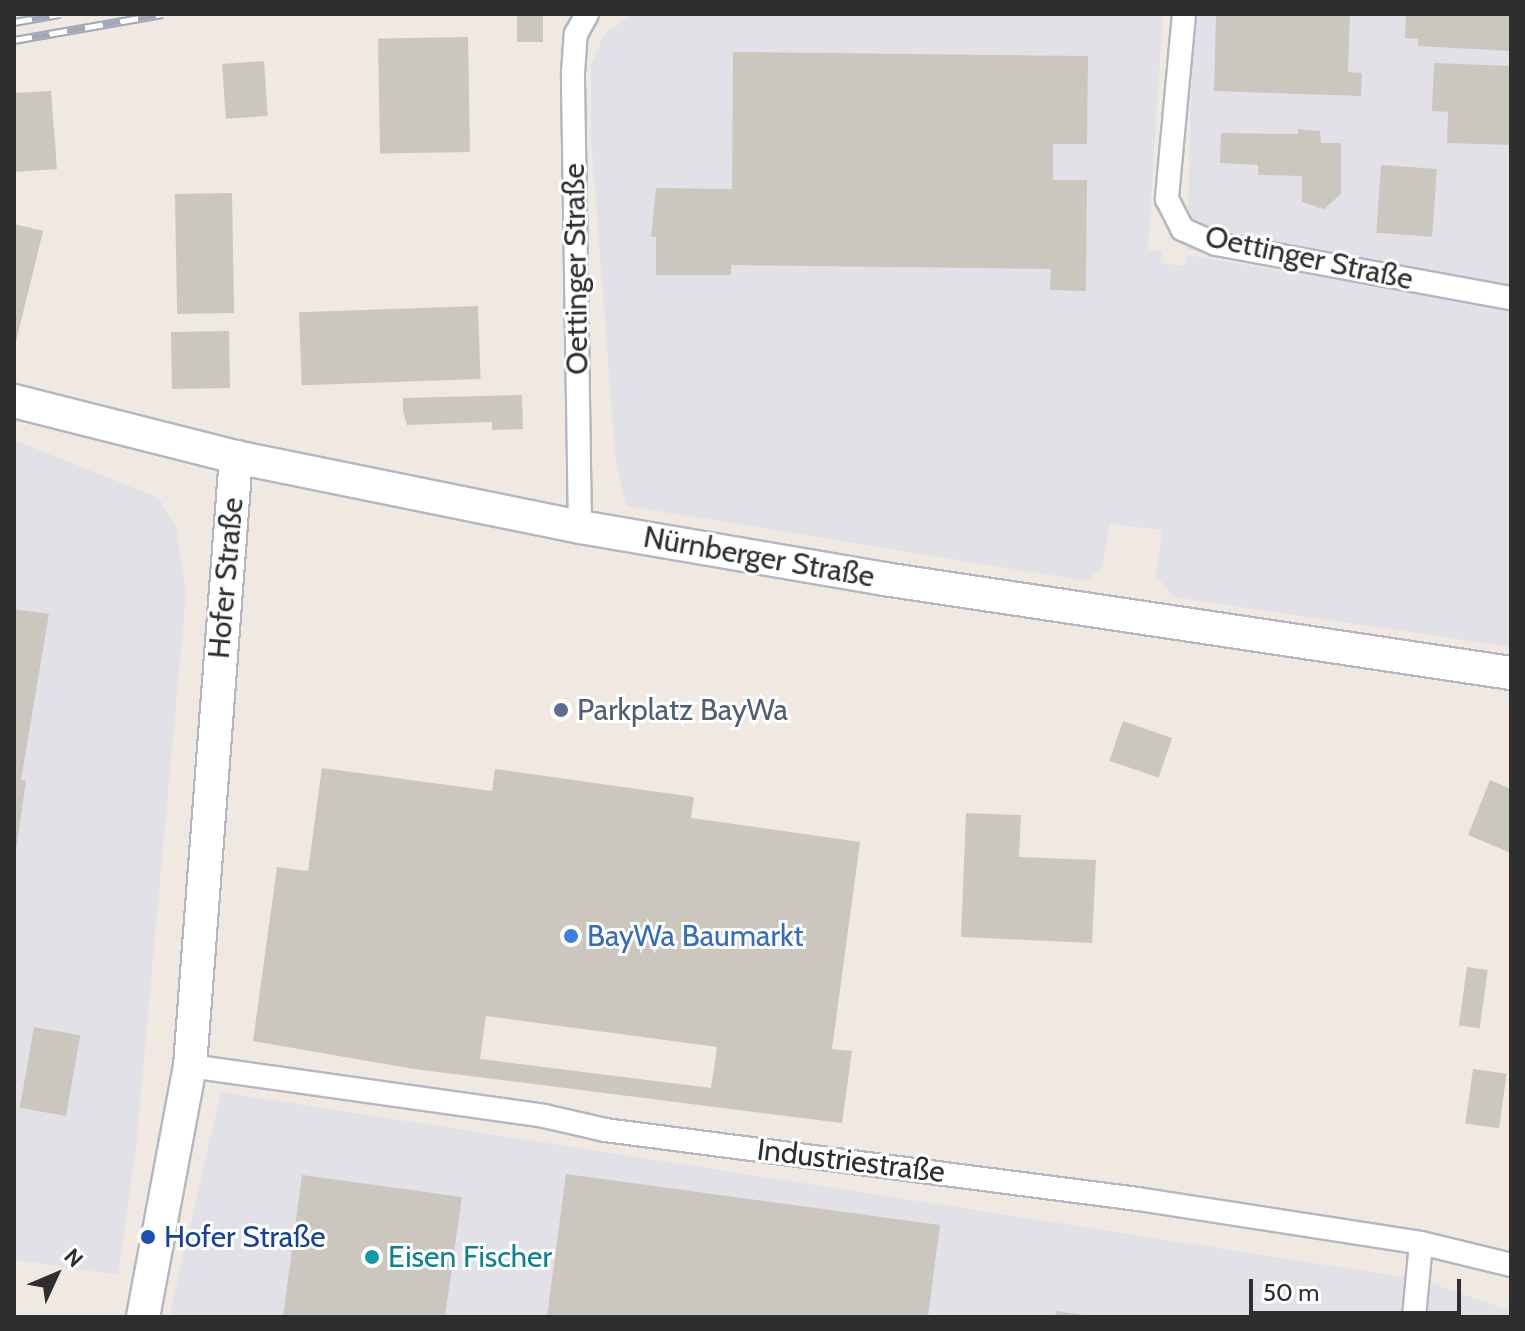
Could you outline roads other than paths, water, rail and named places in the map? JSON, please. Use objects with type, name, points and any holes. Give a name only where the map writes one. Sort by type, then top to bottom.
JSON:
[{"type":"main road","name":"Nürnberger Straße","points":[[14,401],[236,457],[580,527],[884,579],[1511,673]]},
{"type":"main road","name":"Hofer Straße","points":[[143,1317],[190,1066],[236,457]]},
{"type":"street","name":"Oettinger Straße","points":[[580,527],[573,73],[576,34],[587,14]]},
{"type":"street","name":"Oettinger Straße","points":[[1184,14],[1167,199],[1182,229],[1216,244],[1511,298]]},
{"type":"street","name":"Industriestraße","points":[[190,1066],[1421,1243],[1511,1265]]},
{"type":"street","points":[[1414,1317],[1421,1243]]},
{"type":"railway","points":[[14,22],[60,14]]},
{"type":"railway","points":[[14,40],[163,14]]},
{"type":"place","name":"Parkplatz BayWa","points":[[561,710]]},
{"type":"place","name":"BayWa Baumarkt","points":[[571,936]]},
{"type":"place","name":"Hofer Straße","points":[[148,1237]]},
{"type":"place","name":"Eisen Fischer","points":[[372,1257]]}]
